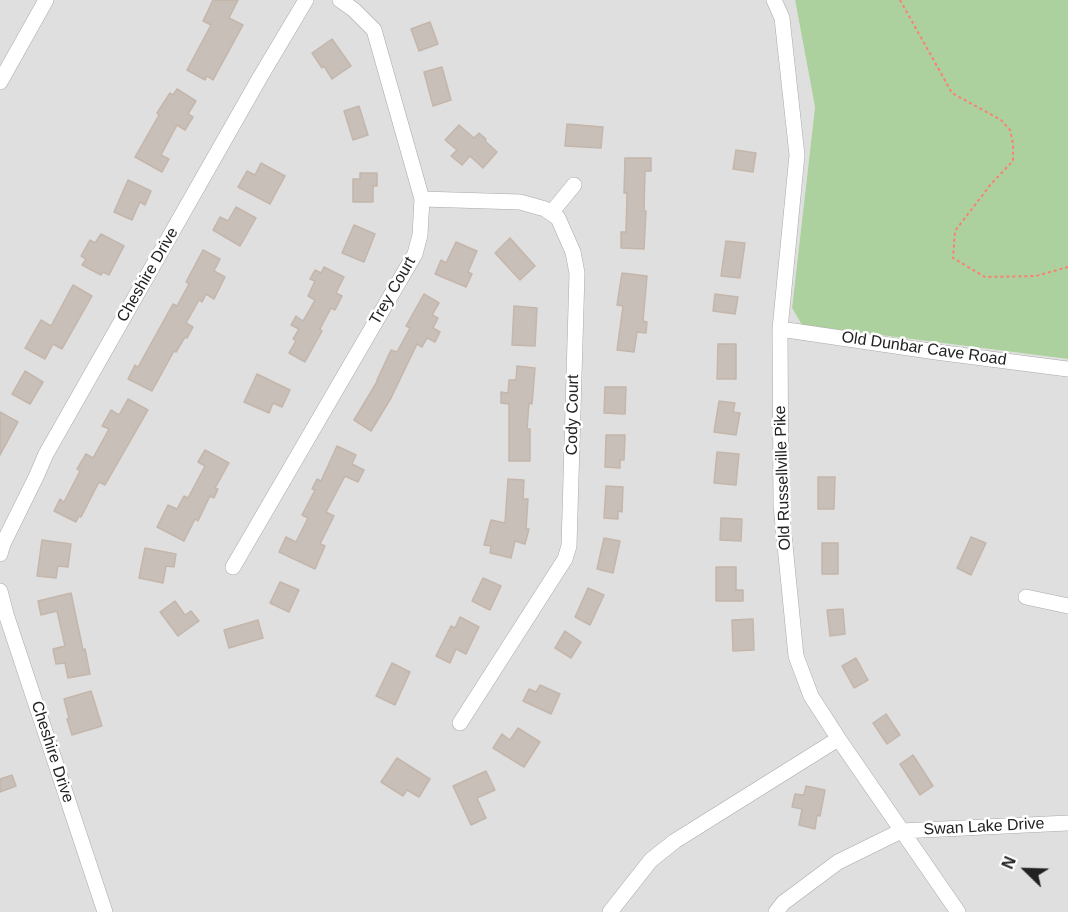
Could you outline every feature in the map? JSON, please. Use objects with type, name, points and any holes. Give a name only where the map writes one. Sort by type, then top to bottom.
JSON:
[{"type":"street","points":[[0,82],[46,0]]},
{"type":"street","name":"Cheshire Drive","points":[[0,554],[46,454],[306,0]]},
{"type":"street","name":"Trey Court","points":[[232,567],[415,254],[420,235],[423,199],[374,30],[340,0]]},
{"type":"street","name":"Old Russellville Pike","points":[[774,0],[782,18],[797,155],[780,329],[781,505],[796,656],[811,696],[838,739],[958,912]]},
{"type":"street","points":[[423,199],[520,202],[551,213],[574,185]]},
{"type":"street","name":"Cody Court","points":[[460,723],[565,559],[569,546],[577,273],[573,252],[558,218],[551,213]]},
{"type":"street","name":"Old Dunbar Cave Road","points":[[780,329],[1068,369]]},
{"type":"street","name":"Cheshire Drive","points":[[0,591],[105,912]]},
{"type":"street","points":[[1026,597],[1068,606]]},
{"type":"street","points":[[610,912],[651,860],[675,841],[838,739]]},
{"type":"street","name":"Swan Lake Drive","points":[[901,831],[1068,823]]},
{"type":"street","points":[[776,912],[783,903],[838,861],[901,831]]},
{"type":"path","points":[[900,0],[952,93],[1001,120],[1010,130],[1013,144],[1013,161],[955,231],[953,258],[985,277],[1036,276],[1068,267]]},
{"type":"shaded area","points":[[0,0],[795,0],[815,107],[792,308],[802,325],[1068,359],[1068,912],[0,912]]},
{"type":"green space","points":[[795,0],[1068,0],[1068,359],[802,325],[792,308],[815,107]]},
{"type":"building","points":[[213,0],[238,0],[229,18],[243,25],[213,80],[207,76],[205,80],[187,70],[211,25],[203,21]]},
{"type":"building","points":[[430,22],[438,44],[419,51],[411,29]]},
{"type":"building","points":[[332,39],[351,66],[332,79],[312,53]]},
{"type":"building","points":[[442,67],[451,100],[433,106],[424,72]]},
{"type":"building","points":[[177,89],[196,101],[188,114],[193,117],[185,130],[177,125],[161,155],[169,159],[162,172],[135,157],[159,115],[157,113],[170,93],[173,95]]},
{"type":"building","points":[[359,106],[368,135],[353,140],[344,111]]},
{"type":"building","points":[[567,124],[603,127],[601,148],[565,146]]},
{"type":"building","points":[[459,125],[474,138],[479,133],[497,152],[483,168],[470,156],[462,165],[451,156],[457,150],[445,140]]},
{"type":"building","points":[[736,150],[756,153],[753,172],[733,169]]},
{"type":"building","points":[[625,158],[651,158],[651,171],[645,171],[644,249],[621,248],[621,232],[626,232]]},
{"type":"building","points":[[261,163],[285,176],[270,204],[238,187],[247,171],[255,175]]},
{"type":"building","points":[[360,173],[377,173],[377,186],[373,186],[373,202],[353,202],[353,179],[360,179]]},
{"type":"building","points":[[128,180],[151,191],[145,205],[140,202],[132,220],[114,212]]},
{"type":"building","points":[[236,207],[256,218],[240,246],[213,230],[220,217],[228,221]]},
{"type":"building","points":[[354,225],[375,234],[364,262],[342,253]]},
{"type":"building","points":[[101,234],[124,246],[109,275],[103,272],[101,275],[82,265],[86,259],[81,256],[90,240],[95,243]]},
{"type":"building","points":[[510,238],[535,266],[520,280],[495,253]]},
{"type":"building","points":[[726,241],[745,243],[740,278],[721,276]]},
{"type":"building","points":[[456,242],[477,251],[468,272],[472,274],[466,287],[435,274],[441,260],[446,263]]},
{"type":"building","points":[[203,250],[220,259],[214,271],[225,277],[214,299],[206,294],[202,302],[199,300],[186,323],[193,327],[176,352],[174,351],[152,391],[128,379],[135,365],[138,367],[173,304],[177,306],[189,284],[186,282]]},
{"type":"building","points":[[324,267],[344,277],[336,293],[342,296],[335,310],[331,308],[320,329],[322,331],[305,362],[289,353],[296,341],[293,339],[299,329],[291,325],[296,316],[303,321],[315,300],[308,296],[315,281],[310,279],[315,270],[321,273]]},
{"type":"building","points":[[622,273],[647,276],[643,321],[647,322],[646,333],[637,332],[634,352],[617,350],[623,306],[617,305]]},
{"type":"building","points":[[73,285],[92,296],[62,349],[53,344],[45,359],[25,348],[41,320],[51,326]]},
{"type":"building","points":[[424,294],[439,303],[432,315],[438,318],[433,328],[440,332],[435,342],[427,338],[422,347],[417,344],[391,398],[371,431],[354,420],[378,380],[391,350],[397,352],[410,328],[406,326]]},
{"type":"building","points":[[715,294],[738,297],[735,314],[713,311]]},
{"type":"building","points":[[514,306],[537,308],[535,346],[512,345]]},
{"type":"building","points":[[718,344],[736,344],[736,379],[717,379]]},
{"type":"building","points":[[517,366],[535,368],[527,429],[530,429],[530,461],[509,461],[509,404],[501,403],[501,392],[508,393],[509,380],[516,380]]},
{"type":"building","points":[[25,371],[43,382],[30,404],[12,394]]},
{"type":"building","points":[[257,374],[290,390],[282,407],[273,403],[269,413],[244,402]]},
{"type":"building","points":[[605,387],[626,387],[625,414],[604,413]]},
{"type":"building","points":[[128,399],[148,410],[105,485],[99,482],[81,517],[79,516],[76,522],[54,511],[60,499],[64,502],[80,471],[77,469],[86,454],[93,458],[109,429],[102,426],[111,410],[119,415]]},
{"type":"building","points":[[719,401],[735,403],[733,412],[740,413],[736,435],[714,432]]},
{"type":"building","points":[[0,412],[18,422],[0,455]]},
{"type":"building","points":[[606,435],[625,435],[624,460],[620,460],[620,468],[605,467]]},
{"type":"building","points":[[337,446],[356,455],[352,464],[364,470],[358,482],[345,476],[326,512],[334,516],[320,544],[325,546],[315,569],[279,552],[286,537],[296,542],[308,518],[302,515],[315,490],[312,489],[317,479],[321,481]]},
{"type":"building","points":[[205,450],[229,463],[215,488],[218,489],[214,498],[210,496],[198,521],[195,519],[184,541],[157,527],[168,505],[177,509],[184,496],[188,498],[205,466],[198,462]]},
{"type":"building","points":[[717,452],[739,454],[736,485],[714,483]]},
{"type":"building","points":[[818,477],[835,477],[834,509],[818,509]]},
{"type":"building","points":[[508,479],[524,480],[523,499],[528,499],[526,529],[529,529],[525,544],[515,541],[511,558],[490,553],[491,546],[484,545],[491,520],[505,523]]},
{"type":"building","points":[[606,486],[623,487],[622,512],[618,511],[618,519],[604,518]]},
{"type":"building","points":[[721,518],[742,519],[741,541],[720,540]]},
{"type":"building","points":[[971,537],[986,543],[971,575],[957,568]]},
{"type":"building","points":[[604,538],[620,541],[613,573],[597,569]]},
{"type":"building","points":[[42,540],[71,544],[68,567],[58,566],[56,578],[37,576]]},
{"type":"building","points":[[822,543],[838,543],[838,574],[822,574]]},
{"type":"building","points":[[145,548],[176,554],[174,567],[166,566],[163,583],[139,578]]},
{"type":"building","points":[[716,567],[736,567],[736,590],[743,590],[743,601],[716,601]]},
{"type":"building","points":[[483,578],[501,586],[490,610],[472,601]]},
{"type":"building","points":[[280,582],[299,590],[289,612],[270,603]]},
{"type":"building","points":[[588,588],[604,595],[590,625],[575,617]]},
{"type":"building","points":[[71,593],[90,674],[68,678],[65,663],[56,664],[53,649],[65,646],[57,611],[41,615],[38,601]]},
{"type":"building","points":[[175,601],[185,615],[191,611],[199,621],[178,636],[160,612]]},
{"type":"building","points":[[843,609],[845,634],[830,636],[827,610]]},
{"type":"building","points":[[460,617],[479,627],[466,654],[456,649],[450,663],[436,656],[451,626],[455,628]]},
{"type":"building","points":[[753,619],[754,650],[733,651],[732,620]]},
{"type":"building","points":[[258,620],[263,638],[229,648],[224,630]]},
{"type":"building","points":[[565,631],[581,642],[571,658],[555,648]]},
{"type":"building","points":[[856,658],[868,680],[854,688],[842,666]]},
{"type":"building","points":[[392,663],[410,672],[395,705],[376,696]]},
{"type":"building","points":[[540,685],[560,694],[551,714],[523,701],[529,689],[536,692]]},
{"type":"building","points":[[91,691],[102,726],[72,735],[64,699]]},
{"type":"building","points":[[886,714],[900,735],[887,744],[873,723]]},
{"type":"building","points":[[518,728],[540,742],[524,767],[493,748],[502,734],[510,740]]},
{"type":"building","points":[[913,755],[933,786],[920,795],[900,764]]},
{"type":"building","points":[[397,758],[430,779],[419,797],[407,790],[403,796],[381,782]]},
{"type":"building","points":[[486,771],[495,790],[477,798],[486,818],[471,825],[453,786]]},
{"type":"building","points":[[12,775],[16,786],[0,792],[0,779]]},
{"type":"building","points":[[806,786],[825,790],[815,829],[799,825],[802,809],[792,807],[795,794],[804,795]]}]
